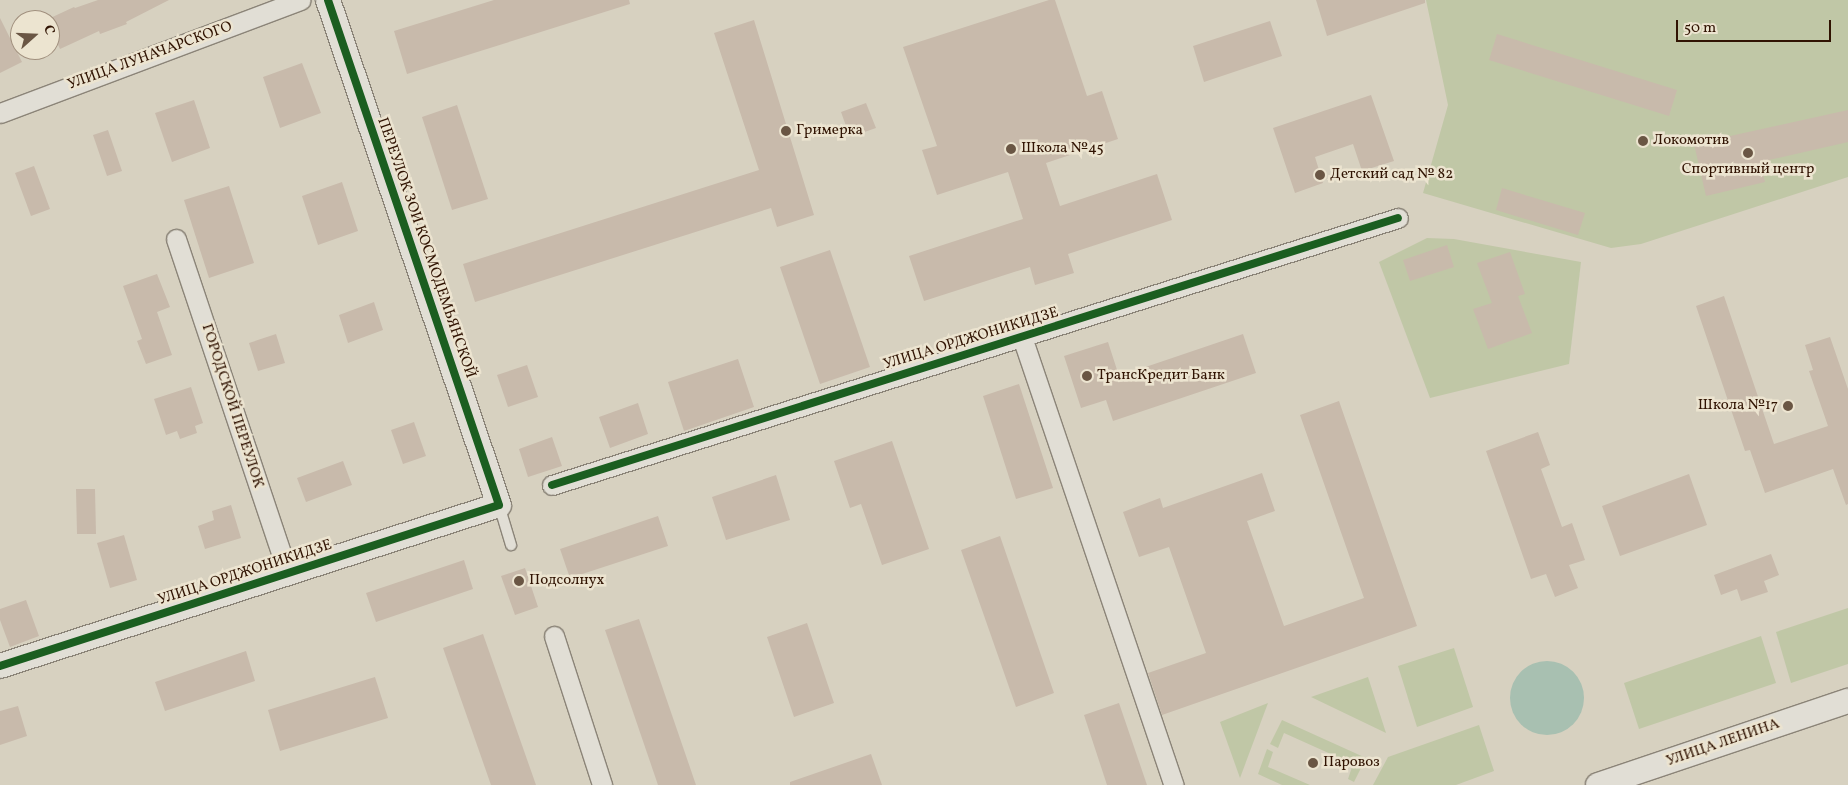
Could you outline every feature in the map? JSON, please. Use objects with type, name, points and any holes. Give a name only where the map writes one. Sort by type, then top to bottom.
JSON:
[{"type":"street","name":"УЛИЦА ЛУНАЧАРСКОГО","points":[[0,113],[300,0]]},
{"type":"street","name":"ПЕРЕУЛОК ЗОИ КОСМОДЕМЬЯНСКОЙ","points":[[328,0],[499,505]]},
{"type":"street","name":"УЛИЦА ОРДЖОНИКИДЗЕ","points":[[552,485],[1398,218]]},
{"type":"street","name":"ГОРОДСКОЙ ПЕРЕУЛОК","points":[[176,239],[288,573]]},
{"type":"street","points":[[1022,337],[1174,785]]},
{"type":"street","name":"УЛИЦА ОРДЖОНИКИДЗЕ","points":[[0,666],[499,505]]},
{"type":"street","points":[[554,636],[602,785]]},
{"type":"street","name":"УЛИЦА ЛЕНИНА","points":[[1598,785],[1848,701]]},
{"type":"lane","points":[[499,505],[511,545]]},
{"type":"shaded area","name":"Локомотив","points":[[1426,0],[1848,0],[1848,177],[1641,244],[1611,248],[1423,193],[1448,105]]},
{"type":"shaded area","points":[[1427,238],[1454,239],[1581,262],[1569,364],[1430,398],[1379,262]]},
{"type":"shaded area","points":[[1848,608],[1848,664],[1791,683],[1776,632]]},
{"type":"shaded area","points":[[1761,636],[1776,683],[1639,729],[1624,683]]},
{"type":"shaded area","points":[[1454,648],[1473,707],[1417,727],[1398,666]]},
{"type":"shaded area","points":[[1547,661],[1561,664],[1573,672],[1581,684],[1584,698],[1581,712],[1573,724],[1561,732],[1547,735],[1533,732],[1521,724],[1513,712],[1510,698],[1513,684],[1521,672],[1533,664]]},
{"type":"shaded area","points":[[1368,677],[1386,733],[1311,697]]},
{"type":"shaded area","points":[[1268,703],[1240,778],[1220,722]]},
{"type":"shaded area","points":[[1282,720],[1366,758],[1354,782],[1348,779],[1353,764],[1284,733],[1278,748],[1270,744]]},
{"type":"shaded area","points":[[1479,725],[1494,771],[1456,785],[1373,785],[1388,757]]},
{"type":"shaded area","points":[[1267,749],[1273,752],[1268,767],[1310,785],[1282,785],[1258,774]]},
{"type":"building","points":[[98,0],[169,0],[126,22],[127,24],[100,34],[99,31],[60,49],[60,14]]},
{"type":"building","points":[[494,0],[629,0],[630,4],[407,74],[394,31]]},
{"type":"building","points":[[1049,0],[1055,0],[1087,96],[1102,91],[1118,139],[1046,163],[1060,206],[1157,174],[1172,220],[1068,254],[1074,273],[1035,285],[1030,267],[924,301],[909,256],[1023,219],[1008,172],[937,195],[922,150],[937,146],[903,47]]},
{"type":"building","points":[[1316,0],[1425,0],[1425,3],[1327,36]]},
{"type":"building","points":[[0,18],[10,38],[10,60],[21,60],[22,62],[0,73]]},
{"type":"building","points":[[754,20],[814,215],[777,227],[771,208],[475,302],[463,264],[759,170],[714,33]]},
{"type":"building","points":[[1270,21],[1282,56],[1204,82],[1193,46]]},
{"type":"building","points":[[1497,34],[1677,90],[1669,116],[1489,60]]},
{"type":"building","points":[[302,63],[321,113],[280,128],[263,77]]},
{"type":"building","points":[[1371,95],[1394,161],[1362,171],[1353,144],[1315,157],[1323,183],[1295,193],[1273,128]]},
{"type":"building","points":[[194,100],[210,148],[172,162],[155,113]]},
{"type":"building","points":[[866,103],[876,128],[850,137],[841,112]]},
{"type":"building","points":[[457,105],[488,199],[452,210],[422,117]]},
{"type":"building","name":"Спортивный центр","points":[[1848,110],[1848,142],[1760,162],[1765,182],[1706,196],[1694,144]]},
{"type":"building","points":[[108,130],[122,171],[107,176],[93,135]]},
{"type":"building","points":[[34,166],[50,209],[31,216],[15,173]]},
{"type":"building","points":[[342,182],[358,231],[318,245],[302,196]]},
{"type":"building","points":[[229,186],[254,263],[209,278],[184,200]]},
{"type":"building","points":[[1502,188],[1585,213],[1578,235],[1496,210]]},
{"type":"building","points":[[1447,245],[1454,267],[1410,281],[1403,260]]},
{"type":"building","points":[[830,250],[870,367],[820,384],[780,267]]},
{"type":"building","points":[[1510,252],[1525,294],[1518,296],[1532,333],[1488,349],[1473,309],[1492,303],[1477,263]]},
{"type":"building","points":[[157,274],[170,307],[157,312],[172,355],[146,364],[137,341],[142,339],[123,286]]},
{"type":"building","points":[[1724,296],[1774,444],[1828,426],[1809,371],[1813,370],[1805,345],[1830,337],[1848,389],[1848,504],[1846,505],[1833,469],[1765,493],[1750,450],[1745,451],[1696,306]]},
{"type":"building","points":[[374,302],[383,330],[348,343],[339,315]]},
{"type":"building","points":[[276,334],[285,363],[258,371],[249,343]]},
{"type":"building","points":[[1243,334],[1256,373],[1113,421],[1106,400],[1081,408],[1064,356],[1108,342],[1119,376]]},
{"type":"building","points":[[738,359],[754,407],[684,431],[668,382]]},
{"type":"building","points":[[527,365],[538,397],[508,407],[497,375]]},
{"type":"building","points":[[1019,384],[1053,488],[1016,499],[983,396]]},
{"type":"building","points":[[191,387],[203,423],[195,426],[197,433],[180,439],[177,431],[166,435],[154,399]]},
{"type":"building","points":[[1339,401],[1417,626],[1162,715],[1148,673],[1206,653],[1169,547],[1139,557],[1123,512],[1160,498],[1163,508],[1262,473],[1275,511],[1247,521],[1284,626],[1364,598],[1300,415]]},
{"type":"building","points":[[638,403],[648,434],[610,448],[599,417]]},
{"type":"building","points":[[414,422],[426,456],[403,464],[391,430]]},
{"type":"building","points":[[1538,432],[1550,465],[1541,469],[1562,527],[1572,523],[1585,560],[1569,565],[1578,588],[1555,597],[1546,574],[1531,579],[1486,451]]},
{"type":"building","points":[[552,437],[562,466],[528,477],[519,449]]},
{"type":"building","points":[[892,441],[929,549],[882,565],[861,504],[850,508],[834,461]]},
{"type":"building","points":[[343,461],[352,485],[306,502],[297,478]]},
{"type":"building","points":[[1689,474],[1707,525],[1620,556],[1602,506]]},
{"type":"building","points":[[776,475],[790,520],[726,540],[712,497]]},
{"type":"building","points":[[76,489],[95,489],[96,534],[77,534]]},
{"type":"building","points":[[231,505],[241,538],[205,549],[198,526],[214,520],[212,511]]},
{"type":"building","points":[[658,516],[668,546],[570,578],[560,549]]},
{"type":"building","points":[[124,535],[137,580],[110,588],[97,543]]},
{"type":"building","points":[[1000,536],[1054,693],[1016,707],[961,550]]},
{"type":"building","points":[[1771,554],[1779,575],[1764,581],[1768,592],[1741,601],[1737,589],[1721,595],[1714,575]]},
{"type":"building","points":[[464,560],[473,589],[376,622],[366,593]]},
{"type":"building","points":[[525,568],[538,607],[515,615],[501,576]]},
{"type":"building","points":[[26,600],[39,636],[10,647],[0,620],[0,609]]},
{"type":"building","points":[[639,619],[696,785],[658,785],[605,630]]},
{"type":"building","points":[[807,623],[834,703],[794,717],[767,637]]},
{"type":"building","points":[[483,634],[536,785],[491,785],[443,648]]},
{"type":"building","points":[[246,651],[255,681],[165,711],[155,682]]},
{"type":"building","points":[[375,677],[388,718],[280,751],[268,710]]},
{"type":"building","points":[[1119,703],[1147,785],[1107,785],[1084,715]]},
{"type":"building","points":[[18,706],[27,736],[0,745],[0,711]]},
{"type":"building","points":[[871,754],[882,785],[790,785],[790,782]]},
{"type":"cycle path","points":[[0,666],[499,505],[328,0]]},
{"type":"cycle path","points":[[552,485],[1398,218]]},
{"type":"place","name":"Гримерка","points":[[786,131]]},
{"type":"place","name":"Локомотив","points":[[1643,141]]},
{"type":"place","name":"Школа №45","points":[[1011,149]]},
{"type":"place","name":"Спортивный центр","points":[[1748,153]]},
{"type":"place","name":"Детский сад № 82","points":[[1320,175]]},
{"type":"place","name":"ТрансКредит Банк","points":[[1087,376]]},
{"type":"place","name":"Школа №17","points":[[1788,406]]},
{"type":"place","name":"Подсолнух","points":[[519,581]]},
{"type":"place","name":"Паровоз","points":[[1313,763]]}]
